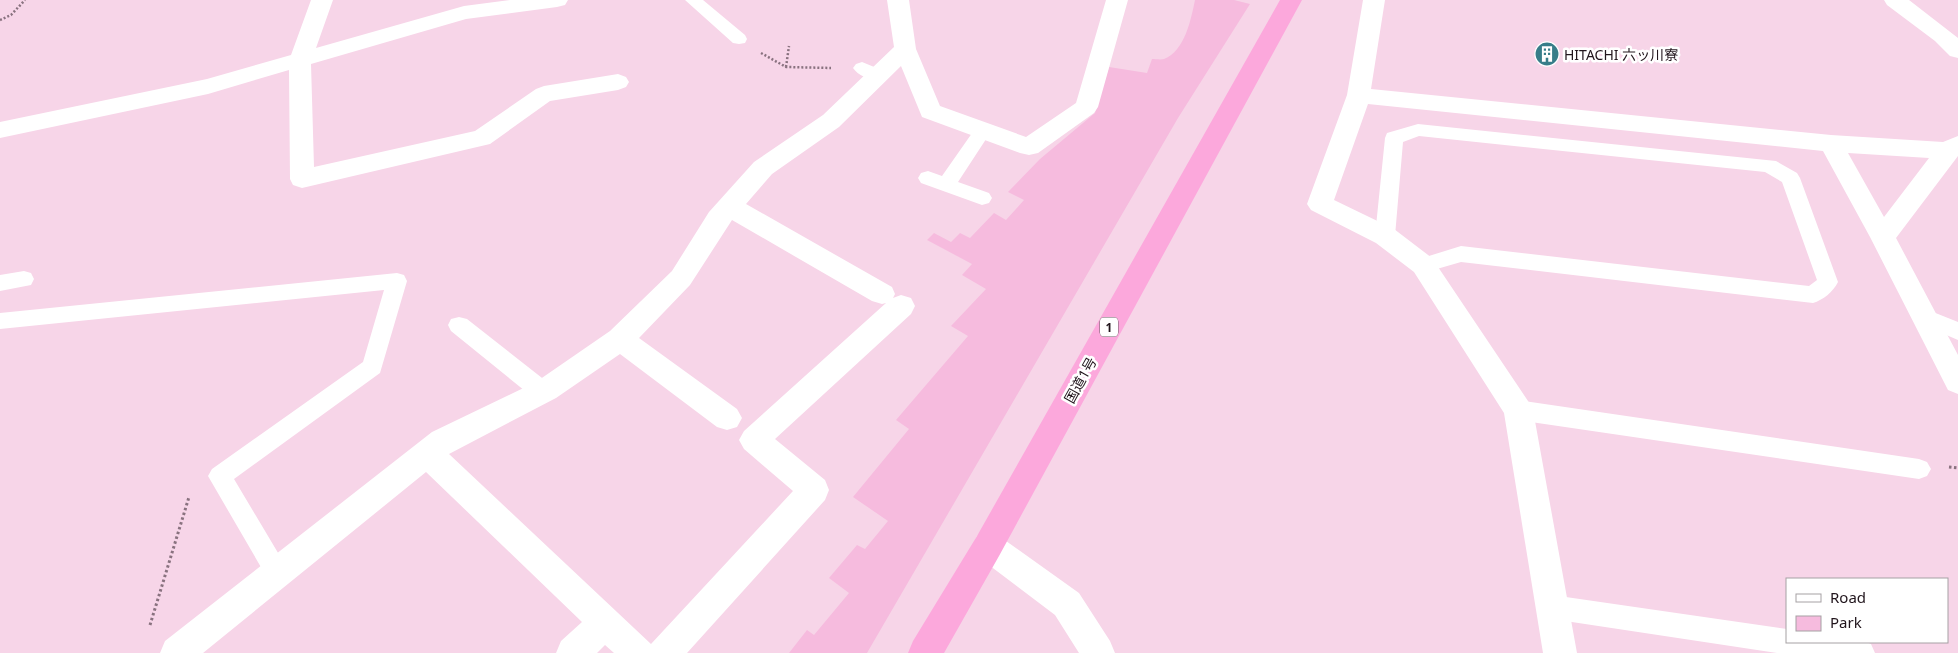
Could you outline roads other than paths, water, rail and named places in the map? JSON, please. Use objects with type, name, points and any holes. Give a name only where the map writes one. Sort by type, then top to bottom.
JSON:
[{"type":"highway","name":"国道1号","points":[[926,653],[988,546],[1291,0]]},
{"type":"street","points":[[322,0],[300,60],[302,179],[482,138],[544,94],[618,82]]},
{"type":"street","points":[[0,130],[208,86],[464,13],[556,0]]},
{"type":"street","points":[[898,0],[905,48],[930,111],[1029,147],[1086,107],[1118,0]]},
{"type":"street","points":[[1374,0],[1359,95],[1320,204],[1385,236],[1423,265],[1518,410],[1560,653]]},
{"type":"street","points":[[1903,5],[1958,24]]},
{"type":"street","points":[[1903,5],[1942,36],[1958,52]]},
{"type":"street","points":[[176,653],[443,441],[543,392],[620,339],[681,278],[718,219],[763,168],[831,121],[870,72],[905,48]]},
{"type":"street","points":[[1359,95],[1832,142],[1953,148]]},
{"type":"street","points":[[1832,142],[1884,237],[1958,382]]},
{"type":"street","points":[[1884,237],[1953,148]]},
{"type":"street","points":[[664,653],[814,490],[754,440],[892,300],[730,206]]},
{"type":"street","points":[[620,339],[727,418]]},
{"type":"street","points":[[428,454],[638,653]]},
{"type":"street","points":[[988,546],[1067,604],[1098,653]]},
{"type":"street","points":[[573,653],[605,622]]},
{"type":"lane","points":[[693,0],[739,39]]},
{"type":"lane","points":[[946,184],[983,130]]},
{"type":"lane","points":[[1385,236],[1394,138],[1418,130],[1769,166],[1790,178],[1828,282],[1813,295],[1461,254],[1423,265]]},
{"type":"lane","points":[[928,178],[982,198]]},
{"type":"lane","points":[[0,282],[24,279]]},
{"type":"lane","points":[[0,322],[397,281],[372,367],[220,476],[278,573]]},
{"type":"lane","points":[[1923,316],[1958,331]]},
{"type":"lane","points":[[459,326],[543,392]]},
{"type":"lane","points":[[1518,410],[1918,469]]},
{"type":"lane","points":[[1552,608],[1786,642]]},
{"type":"lane","points":[[1793,643],[1862,653]]},
{"type":"place","name":"HITACHI 六ッ川寮","points":[[1547,54]]}]
